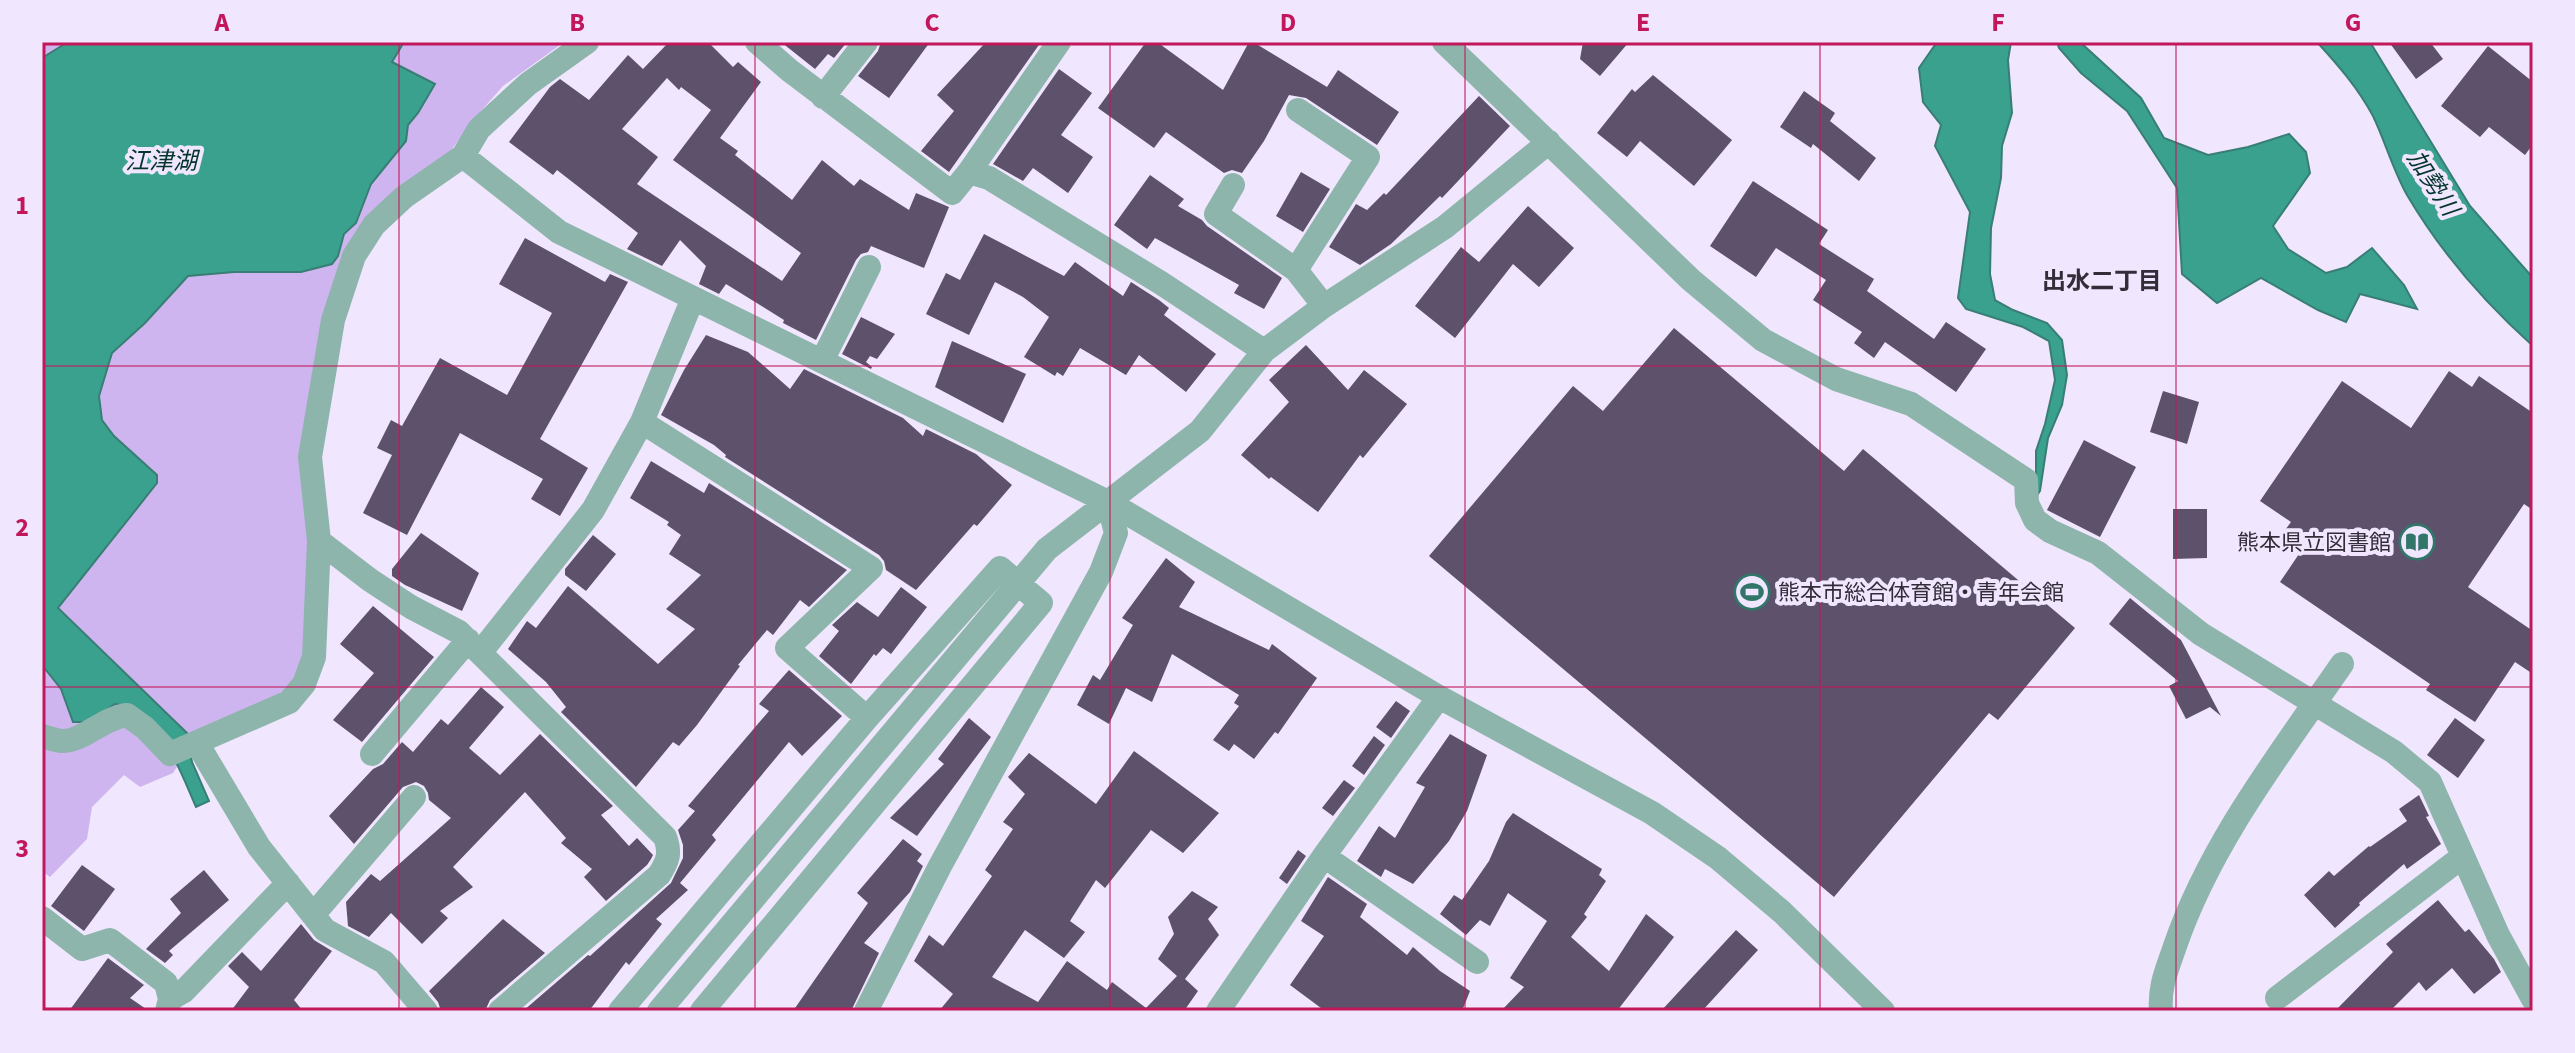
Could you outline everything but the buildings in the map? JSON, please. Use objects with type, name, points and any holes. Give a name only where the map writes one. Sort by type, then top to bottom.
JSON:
[{"type":"street","points":[[185,748],[289,702],[304,684],[314,657],[319,541],[310,457],[333,320],[354,256],[384,215],[404,197],[463,156],[479,129],[528,84],[587,42]]},
{"type":"street","points":[[757,42],[823,97],[952,193],[1059,42]]},
{"type":"street","points":[[823,97],[866,42]]},
{"type":"street","points":[[1444,42],[1691,280],[1763,340],[1836,379],[1911,404],[2026,480],[2027,503],[2035,520],[2050,531],[2098,553],[2201,634],[2394,752],[2430,782],[2498,935],[2533,999]]},
{"type":"street","points":[[1296,270],[1368,157],[1298,110]]},
{"type":"street","points":[[659,1011],[1047,549],[1200,431],[1264,351],[1324,306],[1445,227],[1549,142]]},
{"type":"street","points":[[463,156],[559,232],[1108,502],[1439,697],[1652,813],[1718,858],[1782,912],[1883,1011]]},
{"type":"street","points":[[969,172],[989,178],[1161,283],[1264,351]]},
{"type":"street","points":[[1233,185],[1216,214],[1296,270],[1324,306]]},
{"type":"street","points":[[822,361],[869,267]]},
{"type":"street","points":[[372,754],[474,646],[593,510],[642,422],[693,298]]},
{"type":"street","points":[[642,422],[871,568],[787,648],[867,718]]},
{"type":"street","points":[[866,1011],[940,866],[1101,572],[1116,533],[1108,502]]},
{"type":"street","points":[[319,541],[411,607],[459,632],[665,837],[670,849],[659,875],[500,1011]]},
{"type":"street","points":[[620,1011],[867,718],[1000,568],[1041,603],[702,1011]]},
{"type":"street","points":[[2161,1011],[2159,992],[2187,911],[2229,829],[2342,664]]},
{"type":"street","points":[[1218,1011],[1324,856],[1439,697]]},
{"type":"street","points":[[42,736],[64,741],[83,735],[111,717],[127,715],[185,748],[325,930],[384,962],[426,1011]]},
{"type":"street","points":[[313,915],[414,797]]},
{"type":"street","points":[[1324,856],[1477,962]]},
{"type":"street","points":[[2277,998],[2462,857]]},
{"type":"street","points":[[168,1005],[288,883]]},
{"type":"street","points":[[42,918],[82,949],[110,940],[166,983],[168,1005]]},
{"type":"shaded area","points":[[42,42],[564,42],[503,86],[444,160],[408,184],[327,325],[311,630],[296,686],[194,740],[173,773],[140,787],[124,775],[92,807],[87,839],[50,877],[42,871]]},
{"type":"water","name":"江津湖","points":[[68,42],[404,42],[392,62],[435,84],[408,125],[406,141],[371,184],[356,223],[344,234],[338,256],[332,264],[301,272],[188,276],[145,323],[112,353],[99,396],[102,420],[114,436],[157,475],[157,483],[58,608],[187,733],[192,762],[209,801],[196,807],[166,744],[144,718],[131,709],[115,704],[88,722],[73,722],[61,689],[42,665],[42,58]]},
{"type":"water","points":[[1937,42],[2011,42],[2008,60],[2012,113],[2002,146],[2001,178],[1991,228],[1990,274],[1995,300],[2047,323],[2062,340],[2067,375],[2062,405],[2048,438],[2040,491],[2036,497],[2036,451],[2055,380],[2049,341],[2023,327],[1966,309],[1958,298],[1970,212],[1935,146],[1941,125],[1923,102],[1919,68]]},
{"type":"water","points":[[2057,42],[2080,42],[2141,98],[2164,138],[2208,155],[2289,134],[2306,152],[2310,173],[2273,226],[2288,249],[2326,273],[2347,267],[2372,248],[2404,285],[2417,309],[2360,294],[2346,322],[2261,278],[2217,303],[2182,274],[2177,188],[2127,111],[2081,73]]},
{"type":"water","name":"加勢川","points":[[2317,42],[2370,42],[2470,206],[2533,278],[2533,346],[2481,294],[2434,236],[2402,185],[2367,106]]},
{"type":"place","name":"熊本県立図書館","points":[[2417,542]]},
{"type":"place","name":"熊本市総合体育館・青年会館","points":[[1752,592]]},
{"type":"district","name":"出水二丁目","points":[[2102,281]]}]
